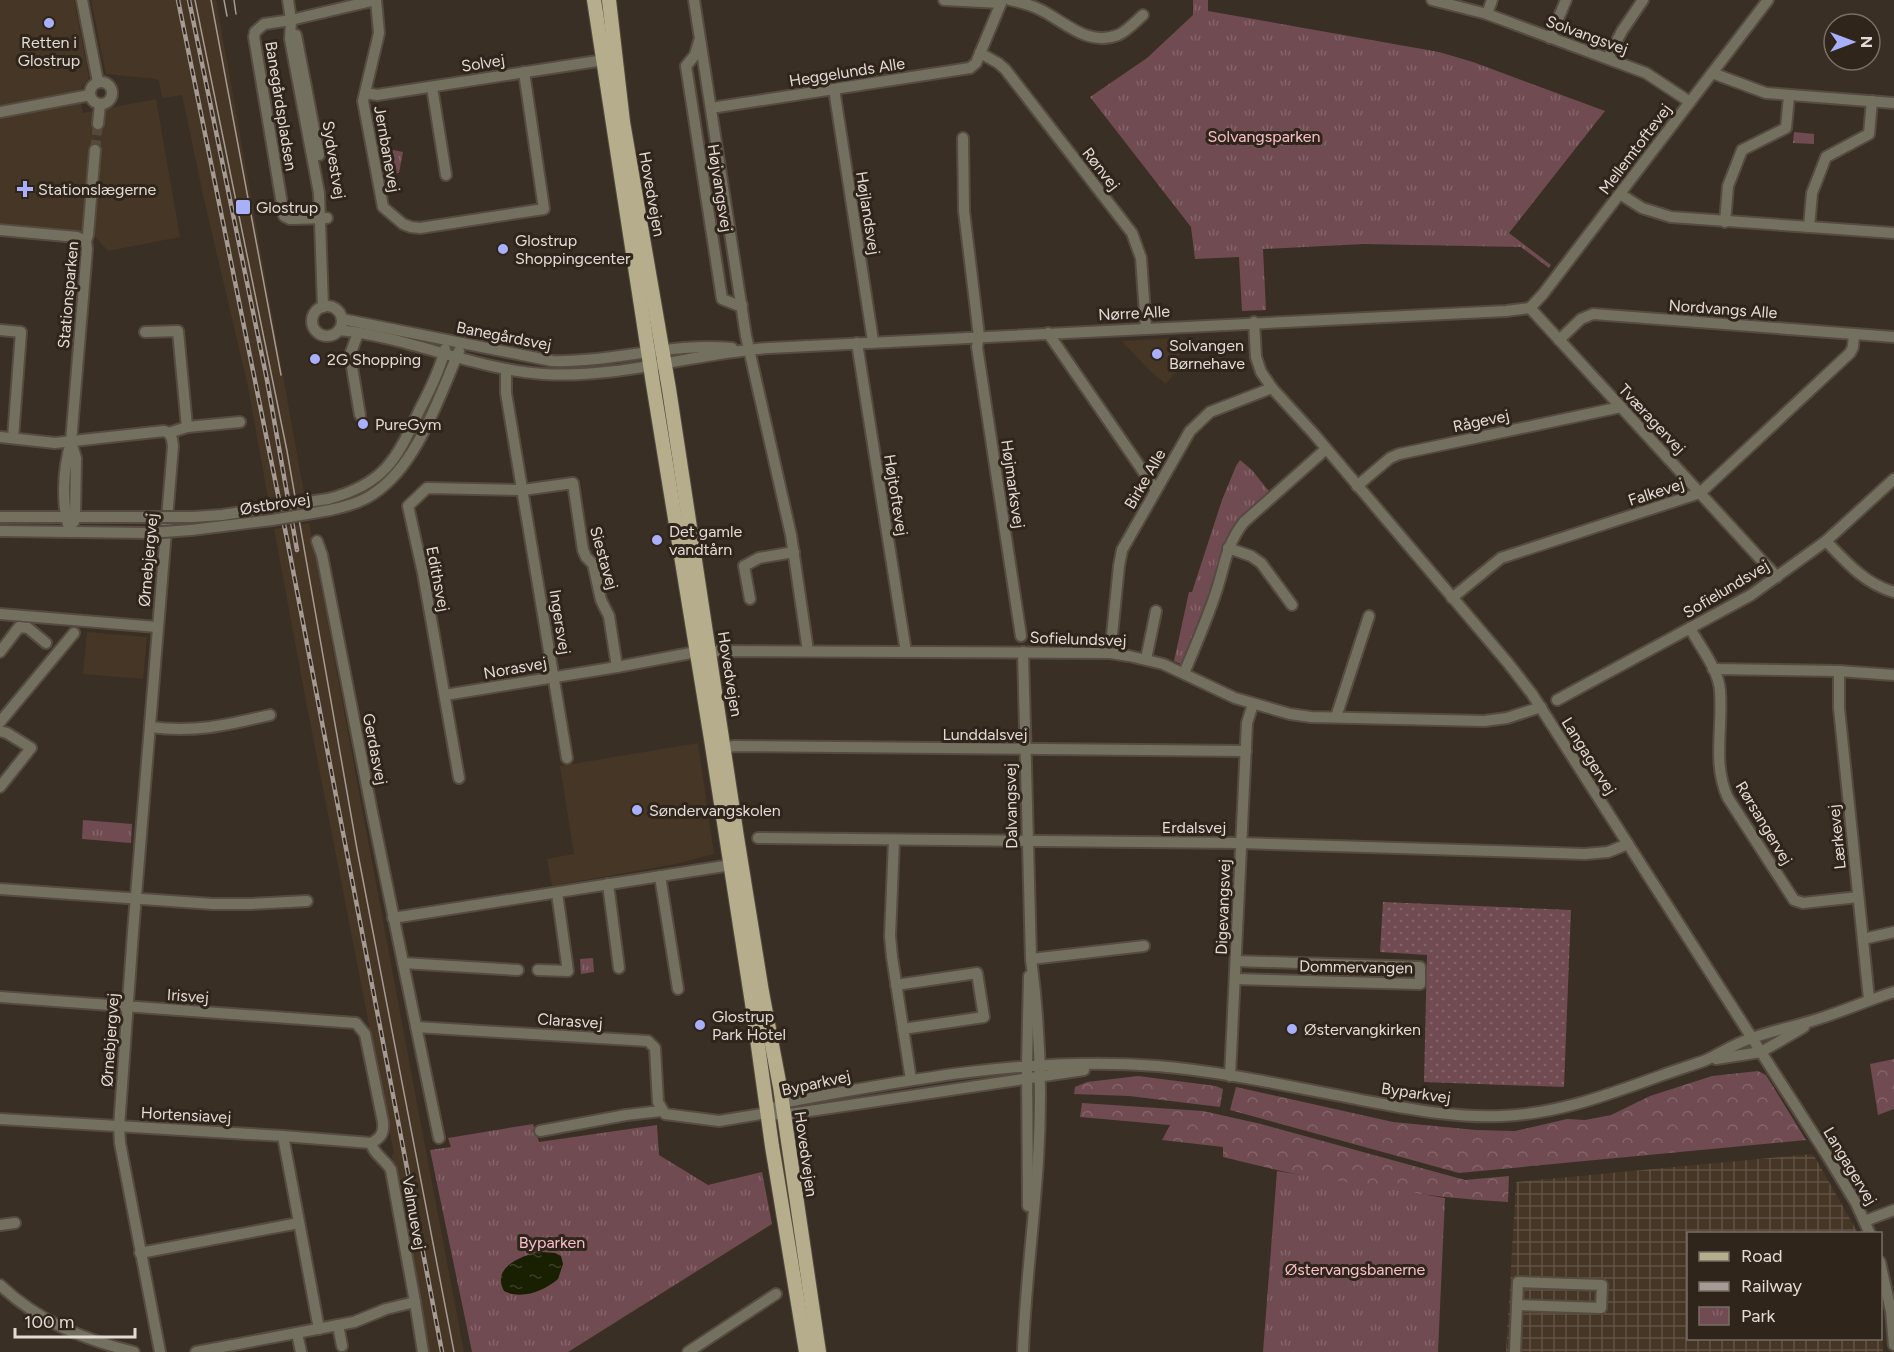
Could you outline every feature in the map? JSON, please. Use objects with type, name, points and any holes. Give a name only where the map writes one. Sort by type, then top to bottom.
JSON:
[{"type":"main road","name":"Hovedvejen","points":[[594,0],[649,359],[711,697],[723,741],[762,992],[783,1109],[819,1352]]},
{"type":"main road","name":"Hovedvejen","points":[[609,0],[623,122],[664,357],[730,865],[806,1352]]},
{"type":"street","points":[[82,0],[98,82]]},
{"type":"street","name":"Sydvestvej","points":[[288,0],[310,100],[326,198],[324,218],[330,297],[328,307]]},
{"type":"street","points":[[291,20],[376,0]]},
{"type":"street","name":"Jernbanevej","points":[[376,0],[379,33],[363,101],[383,207],[403,224],[420,228],[544,208],[524,72]]},
{"type":"street","name":"Højvangsvej","points":[[694,0],[740,291],[745,349],[794,552],[808,651]]},
{"type":"street","points":[[944,0],[1007,1],[1040,9],[1081,34],[1093,38],[1109,38],[1117,35],[1143,15]]},
{"type":"street","points":[[1487,14],[1492,0]]},
{"type":"street","points":[[1550,38],[1566,0]]},
{"type":"street","points":[[1608,58],[1622,31],[1643,0]]},
{"type":"street","points":[[980,54],[1007,1]]},
{"type":"street","name":"Solvangsvej","points":[[1438,1],[1487,14],[1646,73],[1690,102]]},
{"type":"street","name":"Mellemtoftevej","points":[[1530,308],[1767,2]]},
{"type":"street","name":"Banegårdspladsen","points":[[291,20],[271,22],[259,28],[255,32],[254,45],[284,216],[290,219],[324,218]]},
{"type":"street","name":"Højvangsvej","points":[[699,37],[696,52],[686,66],[722,299],[742,305]]},
{"type":"street","name":"Heggelunds Alle","points":[[711,108],[964,69],[976,63],[980,54]]},
{"type":"street","name":"Rønvej","points":[[980,54],[1005,69],[1132,233],[1141,258],[1146,328]]},
{"type":"street","name":"Solvej","points":[[366,93],[377,94],[432,87],[604,60]]},
{"type":"street","points":[[689,62],[699,63],[705,72]]},
{"type":"street","points":[[1712,73],[1756,91],[1789,96],[1894,103]]},
{"type":"street","points":[[98,82],[109,85],[113,92],[108,103],[100,105],[93,102],[90,95],[91,87],[98,82]]},
{"type":"street","points":[[432,87],[446,175]]},
{"type":"street","name":"Højlandsvej","points":[[834,89],[873,341]]},
{"type":"street","points":[[0,112],[90,95]]},
{"type":"street","points":[[1725,222],[1728,186],[1742,150],[1786,128],[1789,96]]},
{"type":"street","points":[[1809,227],[1812,193],[1828,155],[1869,134],[1872,101]]},
{"type":"street","points":[[98,124],[100,105]]},
{"type":"street","name":"Højmarksvej","points":[[963,138],[964,211],[979,336],[978,347],[1021,636]]},
{"type":"street","name":"Stationsparken","points":[[70,532],[76,458],[71,442],[95,150]]},
{"type":"street","points":[[1620,194],[1636,205],[1662,216],[1894,233],[1894,222]]},
{"type":"street","points":[[0,230],[77,237],[86,241]]},
{"type":"street","points":[[328,307],[339,312],[342,318],[339,330],[328,336],[322,335],[314,328],[313,317],[316,311],[328,307]]},
{"type":"street","name":"Nørre Alle","points":[[664,357],[708,348],[745,349],[1530,308]]},
{"type":"street","name":"Tværagervej","points":[[1530,308],[1777,577]]},
{"type":"street","name":"Nordvangs Alle","points":[[1559,340],[1581,319],[1593,314],[1894,337]]},
{"type":"street","name":"Banegårdsvej","points":[[342,318],[552,361],[649,359]]},
{"type":"street","name":"Langagervej","points":[[1254,322],[1256,357],[1261,372],[1272,388],[1508,663],[1541,707],[1835,1168],[1870,1232]]},
{"type":"street","points":[[0,330],[21,332],[13,438]]},
{"type":"street","name":"Banegårdsvej","points":[[339,330],[506,369],[546,374],[574,374],[664,357]]},
{"type":"street","points":[[145,332],[178,331],[187,427]]},
{"type":"street","points":[[358,333],[350,355],[360,415]]},
{"type":"street","points":[[1048,333],[1155,490]]},
{"type":"street","name":"Falkevej","points":[[1452,598],[1501,558],[1700,493],[1850,353],[1854,334]]},
{"type":"street","name":"Østbrovej","points":[[0,531],[149,533],[191,530],[263,521],[329,505],[366,486],[393,462],[429,391],[444,354],[447,340]]},
{"type":"street","name":"Østbrovej","points":[[0,516],[193,517],[222,516],[261,509],[354,504],[373,495],[403,466],[422,435],[463,343]]},
{"type":"street","name":"Højtoftevej","points":[[857,343],[906,652]]},
{"type":"street","points":[[506,369],[505,384],[523,490]]},
{"type":"street","name":"Birke Alle","points":[[1112,635],[1122,550],[1190,431],[1210,412],[1272,388]]},
{"type":"street","name":"Rågevej","points":[[1357,486],[1390,458],[1399,454],[1621,407]]},
{"type":"street","points":[[0,437],[55,443],[164,431],[169,433],[187,427],[240,422]]},
{"type":"street","name":"Ørnebjergvej","points":[[160,1352],[140,1253],[119,1127],[135,898],[173,446],[169,433]]},
{"type":"street","points":[[1184,673],[1216,594],[1227,548],[1244,522],[1326,449]]},
{"type":"street","name":"Sofielundsvej","points":[[1557,699],[1751,594],[1826,541],[1894,479]]},
{"type":"street","name":"Siestavej","points":[[523,490],[573,483],[583,550],[594,567],[601,600],[609,616],[617,668]]},
{"type":"street","name":"Edithsvej","points":[[459,778],[423,573],[408,506],[427,488],[523,490]]},
{"type":"street","name":"Ingersvej","points":[[523,490],[567,758]]},
{"type":"street","name":"Gerdasvej","points":[[317,541],[439,1138]]},
{"type":"street","points":[[1826,541],[1852,568],[1871,583],[1894,592]]},
{"type":"street","points":[[1227,548],[1251,556],[1260,563],[1292,604]]},
{"type":"street","points":[[750,600],[744,566],[759,558],[794,552]]},
{"type":"street","points":[[1146,659],[1156,611]]},
{"type":"street","points":[[0,614],[157,627]]},
{"type":"street","points":[[1336,717],[1369,616]]},
{"type":"street","points":[[0,652],[19,627],[28,628],[46,643]]},
{"type":"street","name":"Rørsangervej","points":[[1690,628],[1713,669],[1720,691],[1719,764],[1723,787],[1791,897],[1803,903],[1858,897]]},
{"type":"street","points":[[0,722],[74,633]]},
{"type":"street","name":"Sofielundsvej","points":[[703,652],[1110,653],[1146,659],[1184,673],[1235,698],[1300,716],[1484,721],[1507,718],[1541,707]]},
{"type":"street","name":"Norasvej","points":[[445,695],[703,652]]},
{"type":"street","name":"Dalvangsvej","points":[[1023,652],[1031,959],[1028,993],[1033,1065],[1039,1078],[1038,1161],[1023,1351]]},
{"type":"street","points":[[1713,669],[1839,671],[1894,675]]},
{"type":"street","name":"Lærkevej","points":[[1839,671],[1839,708],[1869,999]]},
{"type":"street","name":"Digevangsvej","points":[[1230,1076],[1247,719],[1253,704]]},
{"type":"street","points":[[150,727],[171,729],[220,727],[270,715]]},
{"type":"street","points":[[0,731],[31,748],[0,787]]},
{"type":"street","name":"Lunddalsvej","points":[[723,741],[734,746],[1246,751]]},
{"type":"street","name":"Erdalsvej","points":[[758,838],[1241,843],[1585,854],[1608,852],[1628,844]]},
{"type":"street","points":[[894,840],[890,936],[911,1080]]},
{"type":"street","points":[[393,918],[730,865]]},
{"type":"street","points":[[660,876],[678,989]]},
{"type":"street","points":[[608,884],[620,968]]},
{"type":"street","points":[[0,889],[213,904],[307,901]]},
{"type":"street","points":[[538,970],[568,970],[557,893]]},
{"type":"street","points":[[1863,939],[1894,932]]},
{"type":"street","points":[[1031,959],[1144,946]]},
{"type":"street","name":"Dommervangen","points":[[1235,979],[1420,984],[1420,967],[1236,961]]},
{"type":"street","points":[[403,963],[518,970]]},
{"type":"street","points":[[896,985],[977,973],[984,1017],[903,1029]]},
{"type":"street","name":"Byparkvej","points":[[662,1111],[669,1116],[718,1121],[767,1113],[911,1080],[1033,1065],[1118,1064],[1159,1066],[1230,1076],[1409,1109],[1475,1116],[1531,1114],[1581,1104],[1704,1060],[1751,1038],[1818,1019],[1894,992]]},
{"type":"street","name":"Irisvej","points":[[0,997],[353,1022],[361,1028],[366,1037],[384,1129],[378,1139],[371,1143]]},
{"type":"street","name":"Byparkvej","points":[[1704,1060],[1761,1052],[1818,1019]]},
{"type":"street","name":"Clarasvej","points":[[416,1027],[648,1041],[655,1048],[658,1102],[662,1111]]},
{"type":"street","name":"Byparkvej","points":[[783,1109],[1039,1078],[1118,1064]]},
{"type":"street","name":"Dalvangsvej","points":[[1029,1255],[1027,1079],[1033,1065]]},
{"type":"street","points":[[540,1131],[626,1115],[662,1111]]},
{"type":"street","name":"Hortensiavej","points":[[0,1119],[371,1143]]},
{"type":"street","points":[[283,1136],[319,1329]]},
{"type":"street","name":"Valmuevej","points":[[371,1143],[373,1152],[385,1160],[391,1170],[423,1352]]},
{"type":"street","points":[[1865,1221],[1894,1210]]},
{"type":"street","points":[[0,1225],[15,1223]]},
{"type":"street","points":[[140,1253],[299,1223]]},
{"type":"street","points":[[1882,1267],[1891,1311],[1894,1345]]},
{"type":"street","points":[[1515,1352],[1518,1281],[1602,1285],[1601,1308],[1517,1305]]},
{"type":"street","points":[[0,1285],[35,1314],[92,1347],[134,1352]]},
{"type":"street","points":[[688,1352],[776,1294]]},
{"type":"street","points":[[196,1352],[250,1347],[297,1333],[354,1322],[386,1309],[415,1302]]},
{"type":"street","points":[[338,1325],[342,1347]]},
{"type":"street","points":[[297,1333],[301,1352]]},
{"type":"shaded area","points":[[0,0],[74,0],[89,77],[79,92],[83,113],[156,99],[180,237],[108,251],[93,234],[0,223]]},
{"type":"shaded area","points":[[91,0],[216,0],[304,493],[268,498],[248,387],[182,95],[164,98],[159,81],[156,79],[106,74]]},
{"type":"shaded area","name":"Solvangen Børnehave","points":[[1178,338],[1180,367],[1166,384],[1149,370],[1122,341]]},
{"type":"shaded area","points":[[309,523],[464,1352],[429,1352],[392,1155],[394,1153],[305,696],[274,529]]},
{"type":"shaded area","points":[[87,632],[147,637],[143,679],[83,674]]},
{"type":"shaded area","name":"Søndervangskolen","points":[[698,743],[714,854],[676,864],[552,886],[547,859],[574,854],[560,766]]},
{"type":"shaded area","points":[[1813,1154],[1857,1232],[1687,1232],[1687,1340],[1882,1340],[1882,1335],[1883,1352],[1506,1352],[1516,1182]]},
{"type":"green space","name":"Solvangsparken","points":[[1193,0],[1208,0],[1208,11],[1439,52],[1473,62],[1605,111],[1509,233],[1551,265],[1549,268],[1521,247],[1364,244],[1263,249],[1266,310],[1242,311],[1239,257],[1195,259],[1191,227],[1090,97],[1147,58],[1193,15]]},
{"type":"green space","points":[[1794,132],[1814,134],[1814,144],[1793,143]]},
{"type":"green space","points":[[379,147],[403,152],[399,173],[385,175]]},
{"type":"green space","points":[[1240,460],[1252,470],[1271,494],[1241,520],[1183,665],[1174,661],[1189,592],[1192,592],[1222,500]]},
{"type":"green space","points":[[83,820],[132,824],[131,843],[82,839]]},
{"type":"green space","points":[[1383,902],[1571,910],[1564,1087],[1424,1082],[1427,955],[1380,952]]},
{"type":"green space","points":[[593,958],[594,972],[581,974],[580,959]]},
{"type":"green space","points":[[1894,1059],[1894,1109],[1878,1115],[1870,1064]]},
{"type":"green space","points":[[1758,1071],[1766,1075],[1806,1140],[1459,1173],[1230,1110],[1236,1087],[1393,1122],[1476,1130],[1515,1131],[1567,1119],[1585,1120],[1611,1115],[1650,1096],[1712,1076]]},
{"type":"green space","points":[[1138,1076],[1216,1086],[1223,1089],[1220,1107],[1129,1096],[1074,1094],[1075,1087],[1087,1082]]},
{"type":"green space","points":[[1082,1103],[1203,1111],[1261,1124],[1465,1180],[1509,1176],[1508,1202],[1436,1196],[1364,1186],[1258,1166],[1223,1157],[1223,1147],[1162,1140],[1170,1125],[1080,1117]]},
{"type":"green space","name":"Byparken","points":[[533,1124],[539,1142],[657,1125],[659,1155],[708,1185],[762,1172],[772,1224],[568,1352],[472,1352],[430,1150],[451,1147],[448,1138]]},
{"type":"green space","name":"Østervangsbanerne","points":[[1277,1171],[1445,1198],[1438,1352],[1263,1352]]},
{"type":"water","points":[[541,1252],[561,1256],[563,1264],[558,1279],[532,1293],[518,1295],[504,1291],[501,1283],[505,1269],[518,1259]]},
{"type":"tunnel","points":[[95,150],[98,124]]},
{"type":"tram line","points":[[195,0],[287,451],[357,849],[454,1352]]},
{"type":"tram line","points":[[211,0],[281,375]]},
{"type":"tram line","points":[[224,0],[227,16]]},
{"type":"tram line","points":[[234,0],[236,14]]},
{"type":"railway","points":[[178,0],[288,544],[442,1352]]},
{"type":"railway","points":[[189,0],[267,380],[297,550]]},
{"type":"place","name":"Retten i Glostrup","points":[[49,23]]},
{"type":"place","name":"Stationslægerne","points":[[25,189]]},
{"type":"place","name":"Glostrup","points":[[243,207]]},
{"type":"place","name":"Glostrup Shoppingcenter","points":[[503,249]]},
{"type":"place","name":"Solvangen Børnehave","points":[[1157,354]]},
{"type":"place","name":"2G Shopping","points":[[315,359]]},
{"type":"place","name":"PureGym","points":[[363,424]]},
{"type":"place","name":"Det gamle vandtårn","points":[[657,540]]},
{"type":"place","name":"Søndervangskolen","points":[[637,810]]},
{"type":"place","name":"Glostrup Park Hotel","points":[[700,1025]]},
{"type":"place","name":"Østervangkirken","points":[[1292,1029]]}]
